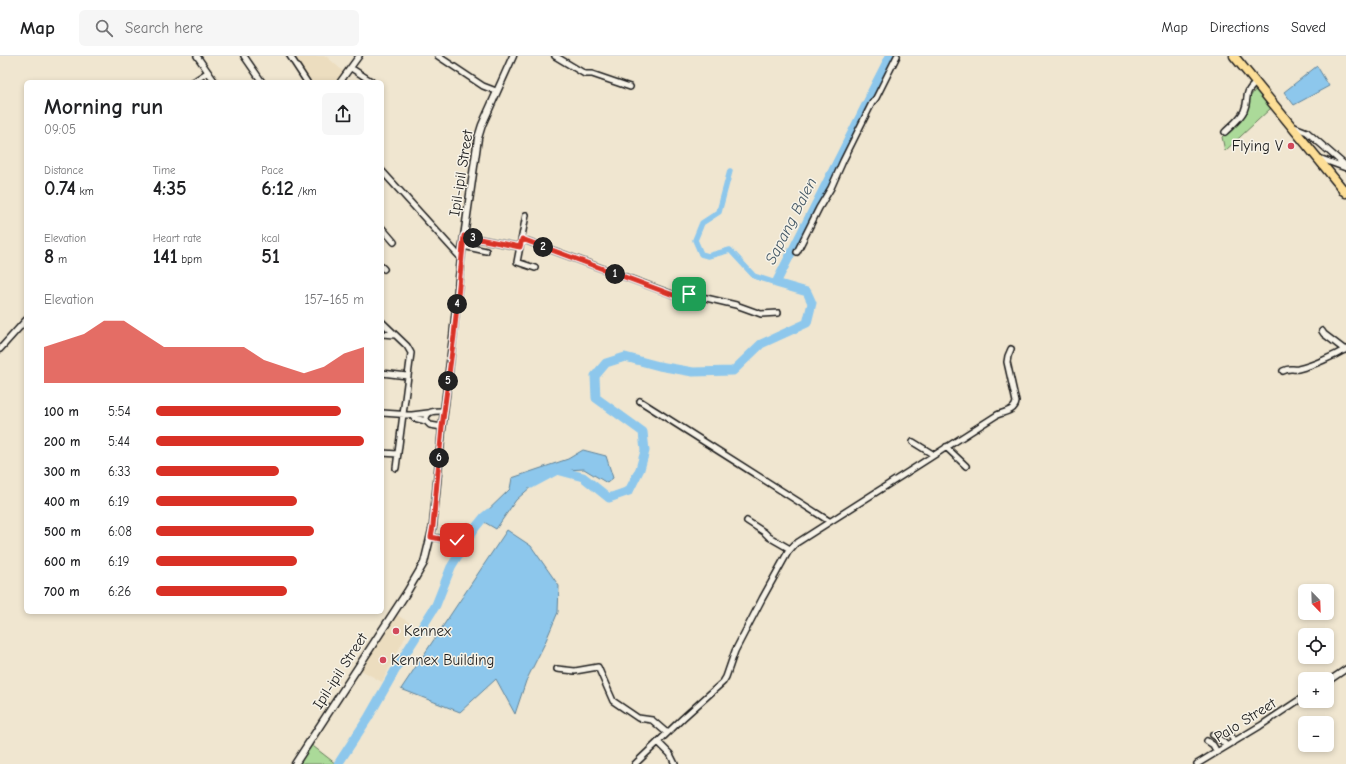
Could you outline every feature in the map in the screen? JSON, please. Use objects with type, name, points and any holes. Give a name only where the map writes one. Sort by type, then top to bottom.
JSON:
[{"type":"main road","points":[[1234,56],[1345,191]]},
{"type":"street","points":[[196,56],[214,80]]},
{"type":"street","points":[[244,56],[261,80]]},
{"type":"street","points":[[290,56],[306,80]]},
{"type":"street","points":[[341,80],[359,56]]},
{"type":"street","points":[[438,56],[483,86],[496,91]]},
{"type":"street","name":"Ipil-ipil Street","points":[[295,764],[407,592],[424,563],[434,520],[442,427],[454,336],[461,258],[478,138],[496,91],[513,56]]},
{"type":"street","points":[[555,56],[584,74],[592,74],[630,87]]},
{"type":"street","points":[[797,252],[819,208],[832,188],[843,161],[897,56]]},
{"type":"street","points":[[350,68],[369,80]]},
{"type":"street","points":[[197,80],[208,72]]},
{"type":"street","points":[[1225,132],[1244,112],[1247,102],[1247,93],[1250,87],[1256,83]]},
{"type":"street","points":[[1289,124],[1307,132],[1346,167]]},
{"type":"street","points":[[1316,157],[1346,167]]},
{"type":"street","points":[[384,173],[461,258]]},
{"type":"street","points":[[526,215],[517,262],[535,268]]},
{"type":"street","points":[[384,230],[394,242]]},
{"type":"street","points":[[464,236],[520,247]]},
{"type":"street","points":[[522,239],[676,296],[689,294],[736,305],[761,314],[778,313]]},
{"type":"street","points":[[463,246],[486,251]]},
{"type":"street","points":[[0,349],[24,322]]},
{"type":"street","points":[[384,324],[407,346],[411,353],[396,468]]},
{"type":"street","points":[[1322,330],[1324,334],[1346,350]]},
{"type":"street","points":[[384,334],[395,335]]},
{"type":"street","points":[[635,764],[723,682],[735,651],[790,549],[801,539],[997,415],[1014,409],[1016,402],[1007,362],[1011,349]]},
{"type":"street","points":[[1283,371],[1288,368],[1298,369],[1346,350]]},
{"type":"street","points":[[384,373],[407,376]]},
{"type":"street","points":[[640,401],[830,521]]},
{"type":"street","points":[[384,413],[412,415],[428,414],[433,411],[444,411]]},
{"type":"street","points":[[426,421],[428,414]]},
{"type":"street","points":[[412,415],[414,418],[426,421],[430,425],[442,427]]},
{"type":"street","points":[[914,442],[934,455]]},
{"type":"street","points":[[946,448],[966,466]]},
{"type":"street","points":[[384,453],[398,454]]},
{"type":"street","points":[[747,521],[769,537],[790,549]]},
{"type":"street","points":[[431,537],[454,541],[460,537],[468,527]]},
{"type":"street","points":[[557,669],[576,671],[598,667],[613,702],[638,718],[652,720],[667,733]]},
{"type":"street","points":[[1334,677],[1346,669]]},
{"type":"street","name":"Palo Street","points":[[1197,764],[1298,701]]},
{"type":"street","points":[[1230,733],[1234,742]]},
{"type":"street","points":[[1213,735],[1227,746]]},
{"type":"street","points":[[1207,741],[1213,745],[1217,752]]},
{"type":"street","points":[[658,742],[670,754],[675,764]]},
{"type":"shaded area","points":[[292,56],[326,56],[344,72],[337,80],[309,80]]},
{"type":"shaded area","points":[[397,615],[412,624],[382,682],[361,670]]},
{"type":"green space","points":[[1256,89],[1271,108],[1225,151],[1222,137],[1247,113],[1250,97]]},
{"type":"green space","points":[[309,743],[336,764],[294,764]]},
{"type":"water","points":[[1317,66],[1329,86],[1294,105],[1284,92]]},
{"type":"water","points":[[583,450],[606,456],[613,478],[607,483],[584,469],[549,471],[516,500],[496,529],[479,519],[510,489],[512,478],[568,459]]},
{"type":"water","points":[[507,530],[531,546],[559,586],[558,612],[526,681],[515,714],[496,679],[460,712],[401,689]]},
{"type":"waterway","name":"Sapang Balen","points":[[870,95],[890,56]]},
{"type":"waterway","name":"Sapang Balen","points":[[531,484],[557,470],[583,477],[609,498],[629,491],[640,469],[645,451],[643,432],[596,398],[595,376],[606,363],[625,357],[659,366],[693,372],[733,371],[761,344],[807,323],[812,303],[807,292],[776,283],[870,97]]},
{"type":"waterway","points":[[730,171],[719,212],[702,223],[695,240],[701,254],[708,256],[730,250],[754,276],[776,283]]},
{"type":"waterway","name":"Sapang Balen","points":[[338,764],[368,718],[397,667],[436,605],[451,567],[475,528],[489,513]]},
{"type":"place","name":"Flying V","points":[[1291,146]]},
{"type":"place","name":"Kennex","points":[[396,631]]},
{"type":"place","name":"Kennex Building","points":[[383,660]]},
{"type":"route","points":[[457,540],[450,541],[431,537],[464,236],[520,247],[522,239],[676,296],[689,294]]}]
